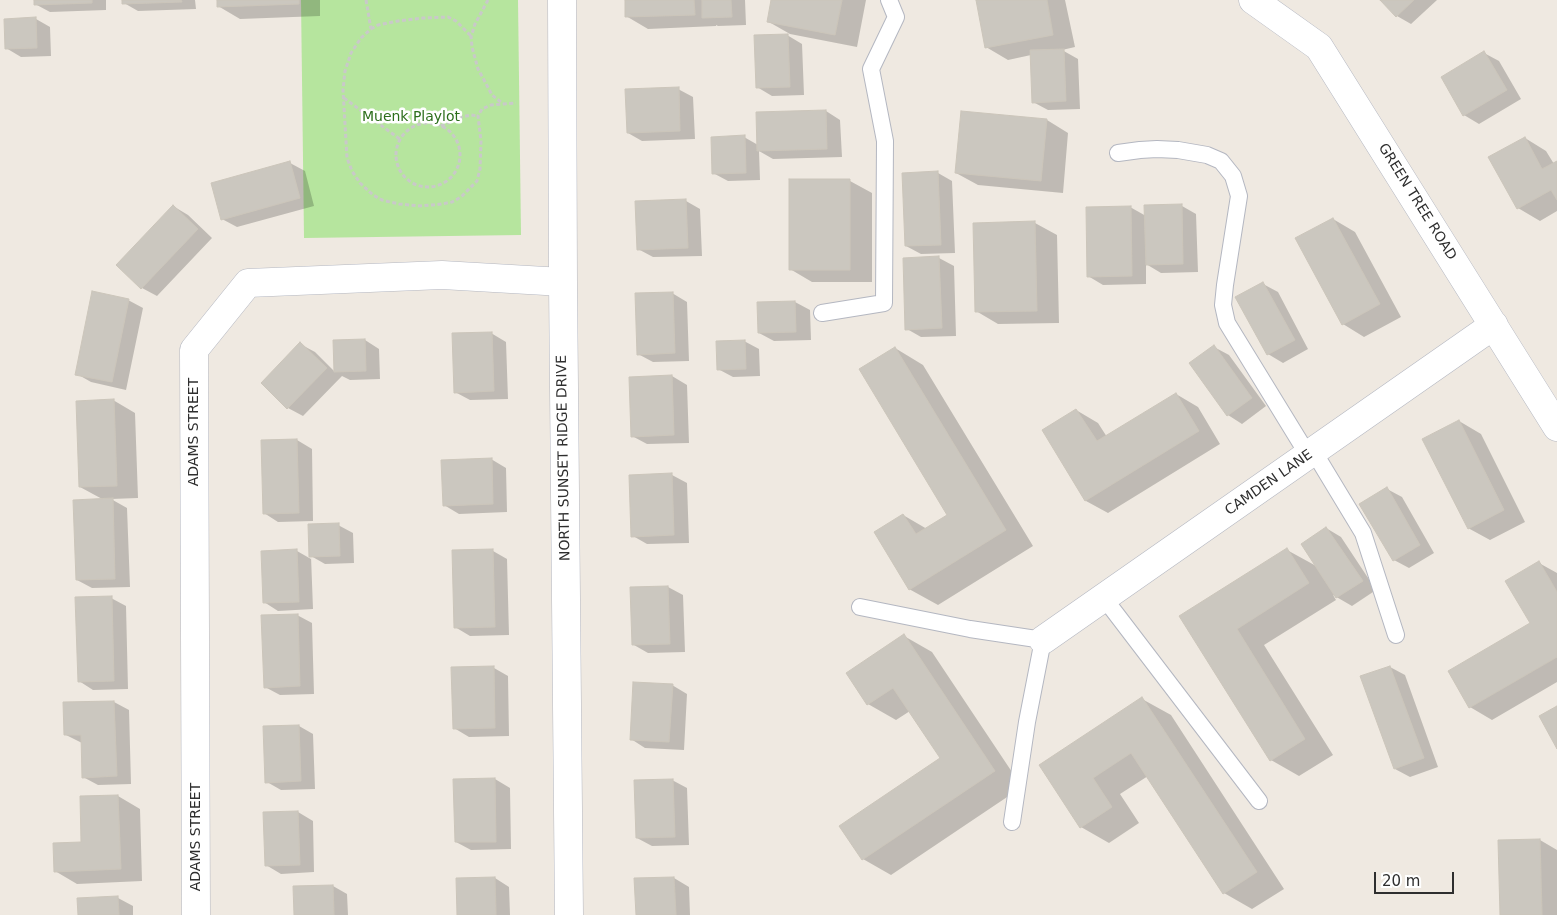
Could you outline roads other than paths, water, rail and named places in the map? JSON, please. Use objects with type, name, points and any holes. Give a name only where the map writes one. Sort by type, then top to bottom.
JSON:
[{"type":"street","name":"NORTH SUNSET RIDGE DRIVE","points":[[562,0],[568,915]]},
{"type":"street","name":"GREEN TREE ROAD","points":[[1252,0],[1320,47],[1557,428]]},
{"type":"street","name":"ADAMS STREET","points":[[196,915],[194,350],[248,283],[442,275],[563,282]]},
{"type":"street","name":"CAMDEN LANE","points":[[1043,640],[1494,325]]},
{"type":"lane","points":[[822,313],[884,303],[885,141],[871,69],[896,17],[889,0]]},
{"type":"lane","points":[[1118,153],[1140,150],[1178,150],[1207,156],[1221,162],[1233,176],[1239,196],[1224,285],[1224,305],[1227,323],[1363,533],[1396,635]]},
{"type":"lane","points":[[1104,598],[1260,801]]},
{"type":"lane","points":[[860,606],[970,629],[1043,640],[1027,722],[1012,822]]},
{"type":"park label","name":"Muenk Playlot","points":[[411,117]]}]
